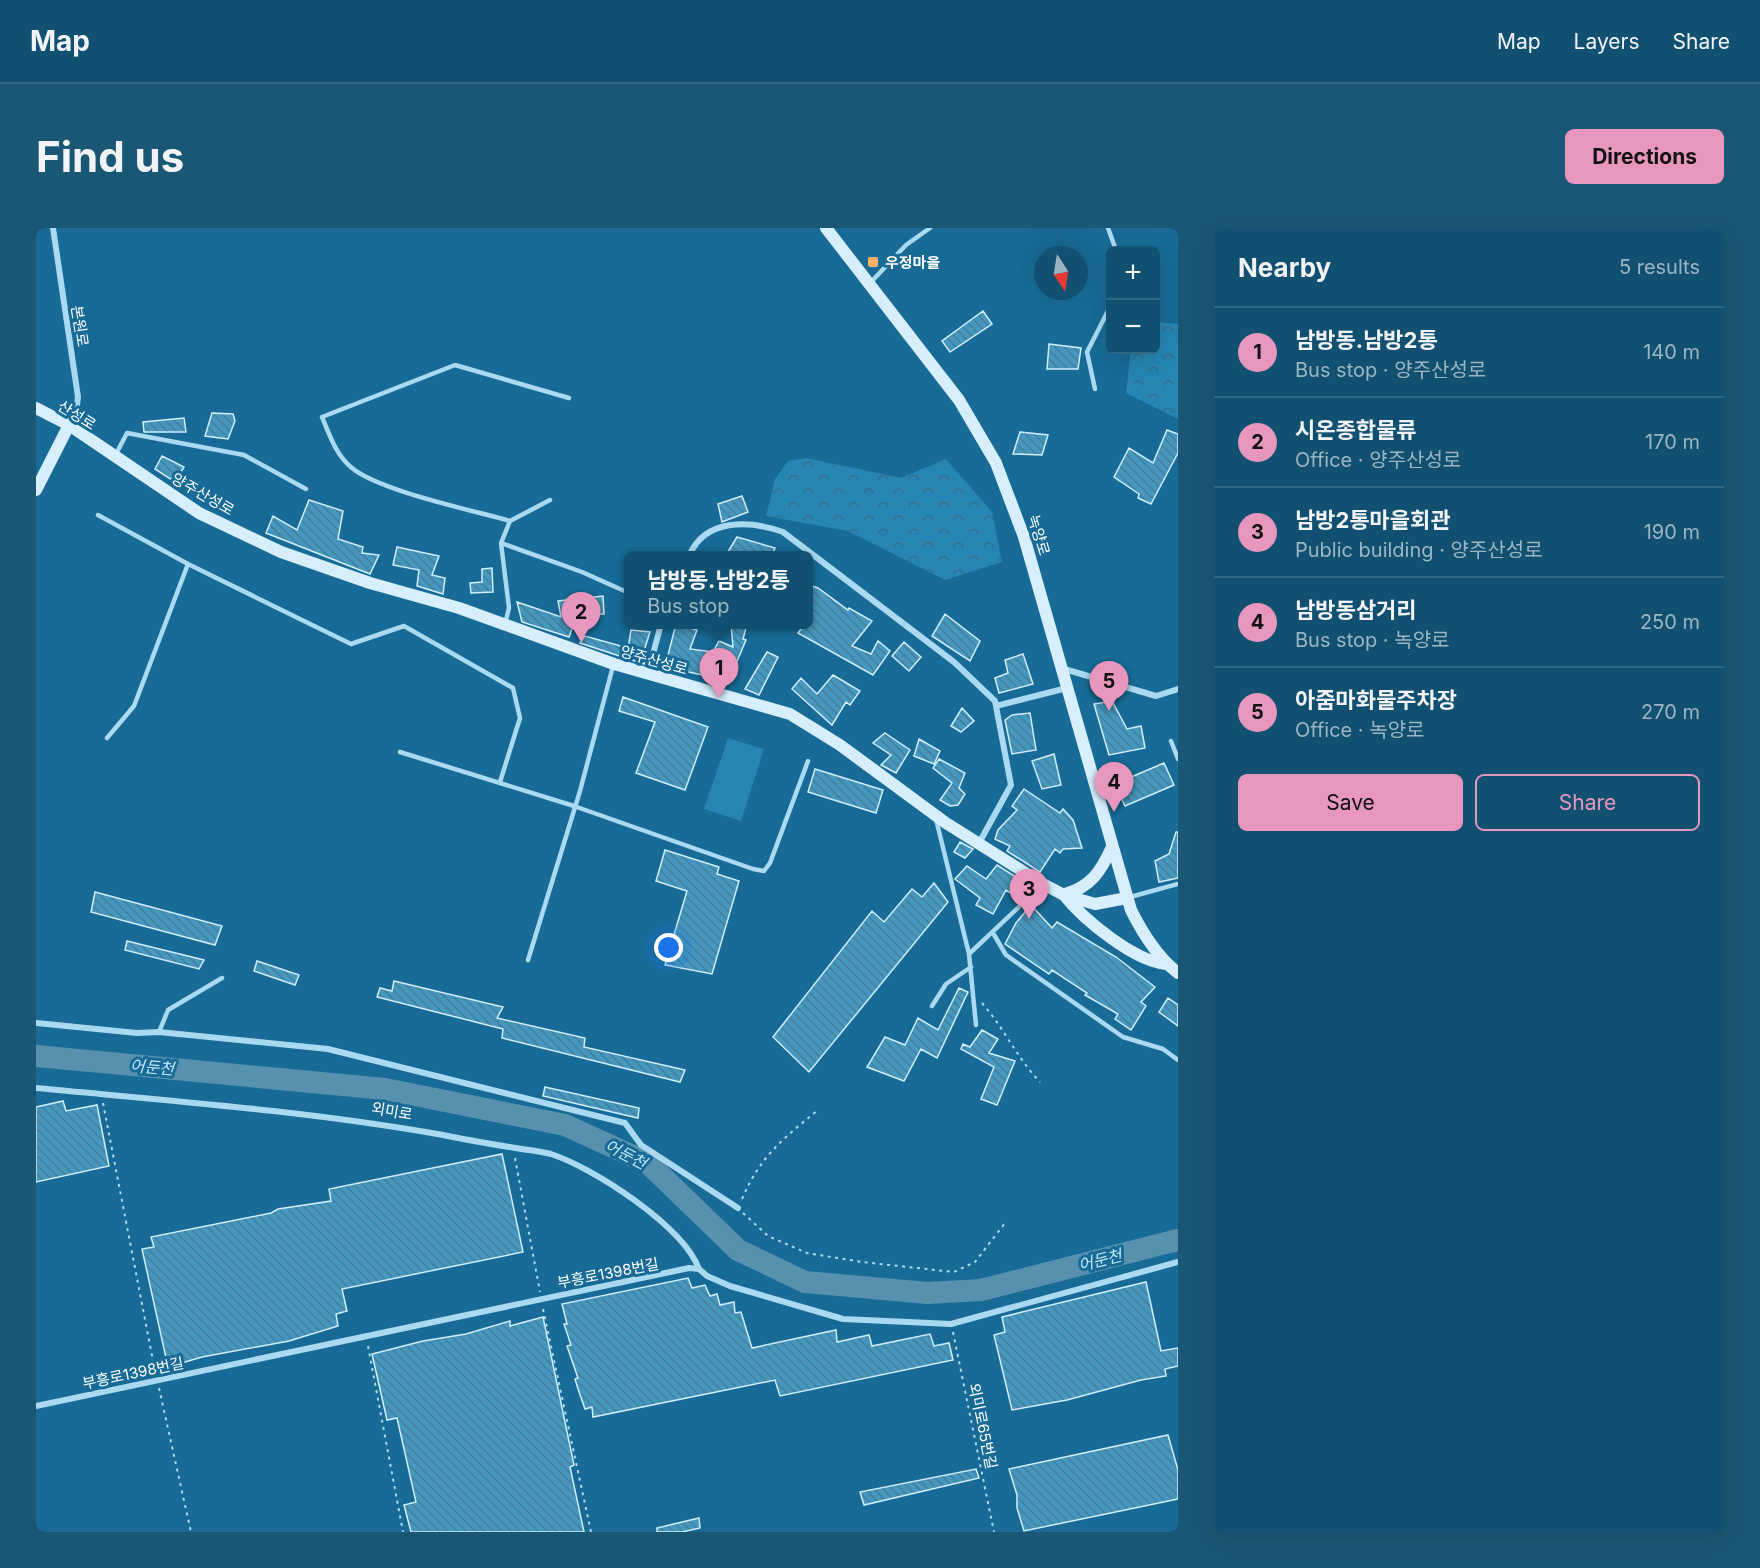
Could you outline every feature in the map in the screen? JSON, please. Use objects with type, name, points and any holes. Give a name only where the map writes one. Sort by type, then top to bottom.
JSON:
[{"type":"street","name":"본원로","points":[[52,228],[78,397],[76,414],[69,425]]},
{"type":"street","name":"녹양로","points":[[826,228],[959,400],[996,463],[1024,537],[1127,898]]},
{"type":"street","name":"산성로","points":[[36,408],[69,425],[102,449]]},
{"type":"street","points":[[36,490],[69,425]]},
{"type":"street","name":"양주산성로","points":[[102,449],[199,513],[281,552],[505,624],[614,664],[790,714],[840,745],[935,816],[1043,884],[1064,895],[1095,904],[1127,898]]},
{"type":"street","points":[[691,551],[693,545],[708,530],[735,524],[761,524],[783,532],[808,551]]},
{"type":"street","points":[[813,555],[954,662],[996,701],[1011,785],[979,843]]},
{"type":"street","points":[[648,673],[660,629]]},
{"type":"street","points":[[1061,668],[1156,696],[1178,689]]},
{"type":"street","points":[[996,706],[1067,688]]},
{"type":"street","points":[[1112,847],[1102,870],[1088,884],[1064,895],[1076,910],[1132,951],[1152,962],[1166,964]]},
{"type":"street","points":[[1127,898],[1139,926],[1166,964],[1178,973]]},
{"type":"street","points":[[36,1023],[137,1033],[159,1032],[328,1049],[625,1122],[642,1145],[738,1208]]},
{"type":"street","name":"외미로","points":[[36,1088],[242,1106],[351,1119],[549,1154],[587,1170],[640,1205],[673,1233],[695,1259],[699,1269]]},
{"type":"street","points":[[699,1269],[706,1276],[730,1286],[843,1319],[951,1324],[1178,1262]]},
{"type":"street","name":"부흥로1398번길","points":[[36,1406],[541,1298],[689,1268],[699,1269]]},
{"type":"lane","points":[[869,284],[906,245],[930,228]]},
{"type":"lane","points":[[1108,228],[1115,246]]},
{"type":"lane","points":[[1095,389],[1087,352],[1106,315]]},
{"type":"lane","points":[[510,521],[378,483],[353,469],[334,448],[322,417],[455,365],[569,398]]},
{"type":"lane","points":[[114,457],[127,433],[244,455],[306,489]]},
{"type":"lane","points":[[505,624],[509,608],[501,543],[510,521],[550,500]]},
{"type":"lane","points":[[98,515],[188,564],[351,644],[404,626],[513,688],[520,718],[500,782]]},
{"type":"lane","points":[[501,543],[582,572],[624,591]]},
{"type":"lane","points":[[107,738],[134,705],[188,564]]},
{"type":"lane","points":[[528,960],[614,664]]},
{"type":"lane","points":[[1171,741],[1178,759]]},
{"type":"lane","points":[[400,752],[574,806],[764,871],[770,863],[808,761]]},
{"type":"lane","points":[[935,816],[969,954],[975,995],[976,1025]]},
{"type":"lane","points":[[969,954],[1043,884]]},
{"type":"lane","points":[[1127,898],[1178,884]]},
{"type":"lane","points":[[993,933],[1006,956],[1123,1037],[1163,1049],[1178,1060]]},
{"type":"lane","points":[[932,1006],[946,984],[971,967]]},
{"type":"lane","points":[[159,1032],[168,1010],[222,978]]},
{"type":"path","points":[[975,995],[999,1023],[1024,1065],[1040,1082]]},
{"type":"path","points":[[101,1094],[157,1381],[191,1532]]},
{"type":"path","points":[[818,1110],[768,1152],[751,1177],[738,1208],[768,1236],[807,1253],[862,1262],[954,1272],[975,1262],[1005,1223]]},
{"type":"path","points":[[513,1148],[541,1298],[591,1532]]},
{"type":"path","name":"외미로65번길","points":[[951,1324],[994,1532]]},
{"type":"path","points":[[366,1336],[402,1532]]},
{"type":"green space","points":[[1160,322],[1178,324],[1178,419],[1126,393],[1131,354],[1160,354]]},
{"type":"green space","points":[[806,458],[901,478],[946,459],[992,512],[1002,562],[945,580],[848,531],[766,516],[775,479],[788,461]]},
{"type":"green space","points":[[728,738],[764,749],[741,821],[704,809]]},
{"type":"building","points":[[983,311],[992,324],[950,352],[942,341]]},
{"type":"building","points":[[1049,344],[1081,348],[1078,369],[1047,369]]},
{"type":"building","points":[[212,413],[233,414],[235,421],[228,439],[205,436]]},
{"type":"building","points":[[184,418],[186,432],[144,432],[143,422]]},
{"type":"building","points":[[1167,430],[1178,434],[1178,453],[1151,504],[1138,498],[1139,494],[1114,477],[1129,448],[1153,463]]},
{"type":"building","points":[[1020,432],[1048,435],[1042,455],[1013,454]]},
{"type":"building","points":[[162,456],[184,467],[175,482],[155,469]]},
{"type":"building","points":[[742,496],[748,512],[722,522],[718,504]]},
{"type":"building","points":[[309,500],[343,511],[338,539],[363,547],[362,553],[379,555],[370,574],[266,533],[273,516],[297,530]]},
{"type":"building","points":[[737,537],[775,548],[774,551],[728,551]]},
{"type":"building","points":[[397,547],[439,556],[432,575],[445,578],[443,594],[417,586],[419,570],[393,565]]},
{"type":"building","points":[[492,568],[493,592],[471,593],[470,583],[482,582],[482,569]]},
{"type":"building","points":[[813,586],[848,610],[849,608],[872,621],[852,646],[871,654],[878,641],[890,651],[873,675],[798,633],[801,629],[813,629]]},
{"type":"building","points":[[603,596],[604,614],[577,615],[569,637],[522,622],[517,602],[561,617],[558,601]]},
{"type":"building","points":[[945,614],[980,641],[970,661],[932,636]]},
{"type":"building","points":[[675,629],[697,630],[690,649],[713,652],[719,641],[733,647],[731,629],[746,629],[743,639],[746,640],[735,666],[733,658],[724,685],[711,680],[712,677],[665,667]]},
{"type":"building","points":[[631,630],[650,632],[643,654],[647,655],[644,664],[580,643],[585,636],[628,648]]},
{"type":"building","points":[[904,642],[921,657],[909,671],[892,656]]},
{"type":"building","points":[[767,652],[778,657],[759,695],[745,689]]},
{"type":"building","points":[[1023,654],[1033,684],[999,693],[995,678],[1008,673],[1005,660]]},
{"type":"building","points":[[833,675],[860,691],[850,705],[846,702],[832,725],[792,689],[801,678],[817,694]]},
{"type":"building","points":[[623,697],[708,727],[685,790],[636,773],[655,722],[619,711]]},
{"type":"building","points":[[1112,701],[1127,729],[1141,726],[1145,748],[1109,755],[1094,704]]},
{"type":"building","points":[[962,708],[974,721],[961,732],[951,726]]},
{"type":"building","points":[[1030,713],[1036,750],[1012,754],[1005,720],[1012,715]]},
{"type":"building","points":[[885,733],[910,750],[896,773],[881,765],[891,755],[873,743]]},
{"type":"building","points":[[919,739],[940,751],[934,764],[914,756]]},
{"type":"building","points":[[1054,754],[1061,785],[1042,789],[1032,761]]},
{"type":"building","points":[[939,759],[965,773],[959,788],[965,794],[958,805],[950,806],[940,800],[952,783],[933,768]]},
{"type":"building","points":[[1164,763],[1174,785],[1125,806],[1115,784]]},
{"type":"building","points":[[815,769],[883,790],[876,813],[808,792]]},
{"type":"building","points":[[1024,789],[1060,813],[1063,809],[1073,820],[1082,848],[1063,849],[1060,853],[1055,849],[1040,872],[1007,851],[1010,846],[995,839],[998,830],[1017,810],[1012,806]]},
{"type":"building","points":[[1176,832],[1178,832],[1178,878],[1159,882],[1155,861],[1169,854]]},
{"type":"building","points":[[960,842],[973,849],[965,858],[954,852]]},
{"type":"building","points":[[665,850],[719,867],[717,874],[739,881],[712,974],[665,965],[687,891],[656,881]]},
{"type":"building","points":[[997,865],[1030,886],[1020,899],[1006,890],[993,914],[976,905],[980,898],[955,879],[967,866],[986,879]]},
{"type":"building","points":[[934,883],[948,902],[809,1072],[773,1037],[872,911],[884,922],[912,889],[922,897]]},
{"type":"building","points":[[95,892],[222,926],[215,945],[91,912]]},
{"type":"building","points":[[1031,905],[1052,928],[1057,922],[1116,957],[1155,987],[1141,1002],[1146,1006],[1131,1030],[1115,1019],[1118,1014],[1085,995],[1087,993],[1052,970],[1049,974],[1005,944],[1016,923]]},
{"type":"building","points":[[127,941],[204,960],[199,969],[125,950]]},
{"type":"building","points":[[257,961],[299,975],[295,985],[254,971]]},
{"type":"building","points":[[394,981],[503,1007],[497,1018],[585,1038],[584,1047],[685,1070],[680,1082],[502,1038],[503,1029],[377,997],[380,988],[392,991]]},
{"type":"building","points":[[959,988],[968,992],[937,1058],[921,1049],[904,1081],[867,1067],[885,1037],[905,1045],[918,1018],[938,1030]]},
{"type":"building","points":[[1168,998],[1178,1005],[1178,1026],[1159,1012]]},
{"type":"building","points":[[982,1030],[998,1039],[989,1053],[1015,1061],[997,1105],[981,1099],[994,1067],[961,1049],[963,1044],[970,1047]]},
{"type":"building","points":[[545,1087],[639,1108],[638,1118],[543,1096]]},
{"type":"building","points":[[63,1101],[66,1111],[97,1105],[109,1166],[36,1182],[36,1107]]},
{"type":"building","points":[[502,1154],[523,1252],[342,1289],[347,1311],[336,1314],[338,1326],[289,1341],[202,1357],[168,1367],[142,1249],[154,1247],[151,1237],[271,1213],[278,1209],[331,1201],[329,1189]]},
{"type":"building","points":[[688,1278],[692,1288],[705,1285],[710,1296],[717,1294],[720,1305],[734,1302],[735,1313],[741,1312],[752,1348],[836,1330],[837,1342],[869,1335],[872,1346],[930,1334],[934,1346],[949,1343],[953,1360],[780,1396],[775,1380],[593,1417],[592,1407],[585,1409],[575,1379],[578,1378],[567,1346],[571,1345],[564,1324],[567,1324],[562,1304]]},
{"type":"building","points":[[1146,1282],[1161,1351],[1178,1348],[1178,1366],[1165,1369],[1166,1376],[1141,1380],[1067,1400],[1012,1410],[994,1335],[1005,1332],[1002,1317]]},
{"type":"building","points":[[543,1317],[574,1465],[570,1467],[584,1532],[411,1532],[404,1505],[416,1502],[397,1418],[387,1420],[372,1354],[423,1341],[466,1334],[510,1321],[510,1326]]},
{"type":"building","points":[[1168,1435],[1178,1470],[1178,1499],[1024,1531],[1009,1469]]},
{"type":"building","points":[[976,1469],[979,1478],[864,1505],[860,1492]]},
{"type":"building","points":[[699,1518],[700,1528],[682,1532],[657,1532],[657,1528]]},
{"type":"waterway","name":"어둔천","points":[[36,1056],[385,1089],[565,1125],[648,1163],[738,1250],[805,1282],[928,1293],[981,1290],[1178,1240]]},
{"type":"place","name":"우정마을","points":[[873,262]]},
{"type":"place","name":"시온종합물류","points":[[581,642]]},
{"type":"place","name":"남방동.남방2통","points":[[719,698]]},
{"type":"place","name":"아줌마화물주차장","points":[[1109,711]]},
{"type":"place","name":"남방동삼거리","points":[[1114,812]]},
{"type":"place","name":"남방2통마을회관","points":[[1029,919]]}]
